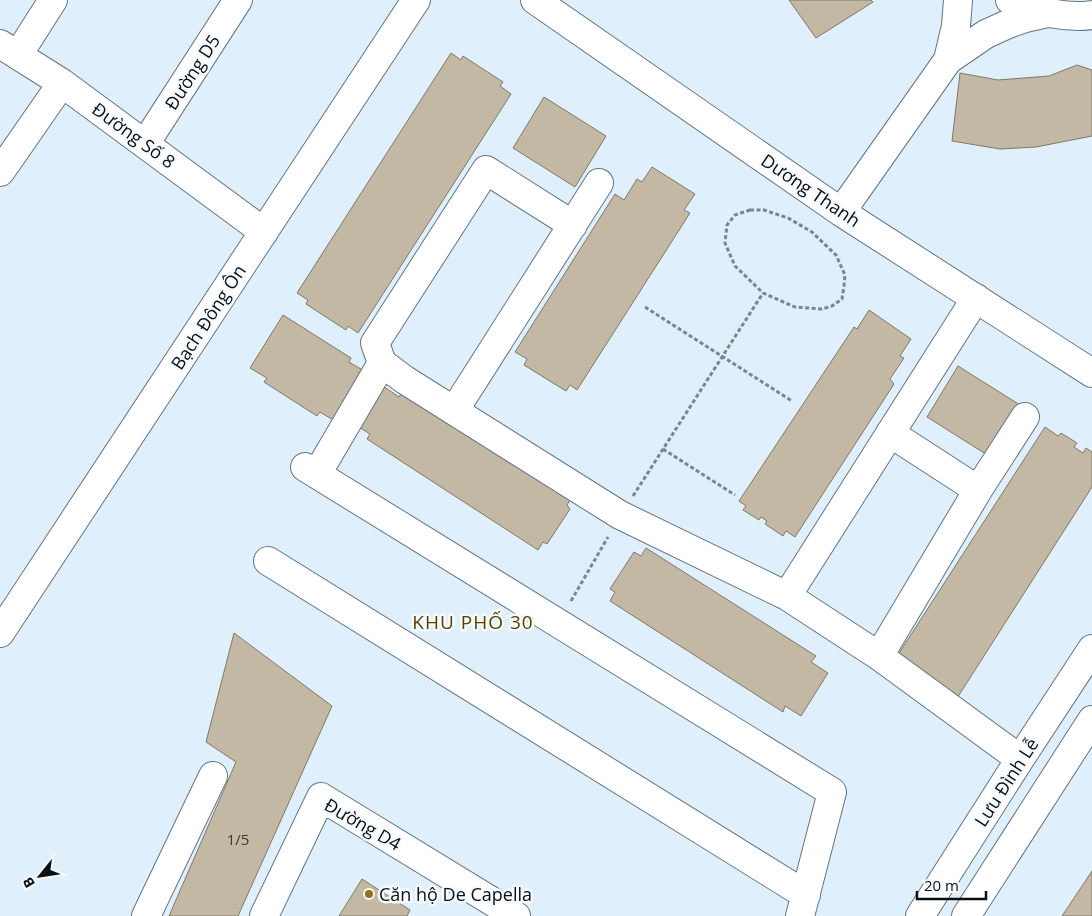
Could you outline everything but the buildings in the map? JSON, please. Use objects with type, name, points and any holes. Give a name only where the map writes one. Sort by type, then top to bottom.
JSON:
[{"type":"street","points":[[9,50],[53,0]]},
{"type":"street","name":"Đường D5","points":[[146,144],[238,0]]},
{"type":"street","name":"Bạch Đông Ôn","points":[[0,634],[416,0]]},
{"type":"street","name":"Dương Thanh","points":[[535,0],[841,212],[1092,373]]},
{"type":"street","points":[[948,60],[956,26],[958,0]]},
{"type":"street","points":[[1010,0],[1047,13],[1068,16],[1090,16]]},
{"type":"street","points":[[841,212],[948,60],[986,34],[1024,18],[1047,13]]},
{"type":"street","name":"Đường Số 8","points":[[9,50],[62,83],[264,232]]},
{"type":"street","points":[[0,172],[62,83]]},
{"type":"street","points":[[573,225],[486,170],[375,343],[382,362],[454,411],[620,515],[787,596],[879,656],[1020,759]]},
{"type":"street","points":[[454,411],[600,183]]},
{"type":"street","points":[[787,596],[976,298]]},
{"type":"street","points":[[268,561],[803,905],[832,792],[311,470],[382,362]]},
{"type":"street","points":[[879,656],[978,490],[1025,417]]},
{"type":"street","points":[[890,433],[978,490]]},
{"type":"street","name":"Lưu Đình Lễ","points":[[920,916],[1092,649]]},
{"type":"street","points":[[966,916],[1092,720]]},
{"type":"street","points":[[146,916],[213,776]]},
{"type":"street","name":"Đường D4","points":[[264,916],[321,797],[516,916]]},
{"type":"path","points":[[750,210],[764,210],[788,218],[812,232],[836,255],[845,275],[842,299],[832,306],[822,309],[795,307],[763,293],[735,266],[725,243],[728,225],[735,214],[750,210]]},
{"type":"path","points":[[559,624],[620,515],[763,293]]},
{"type":"path","points":[[645,307],[792,401]]},
{"type":"path","points":[[663,449],[735,495]]},
{"type":"place","name":"Căn hộ De Capella","points":[[369,894]]},
{"type":"district","name":"KHU PHỐ 30","points":[[473,622]]}]
